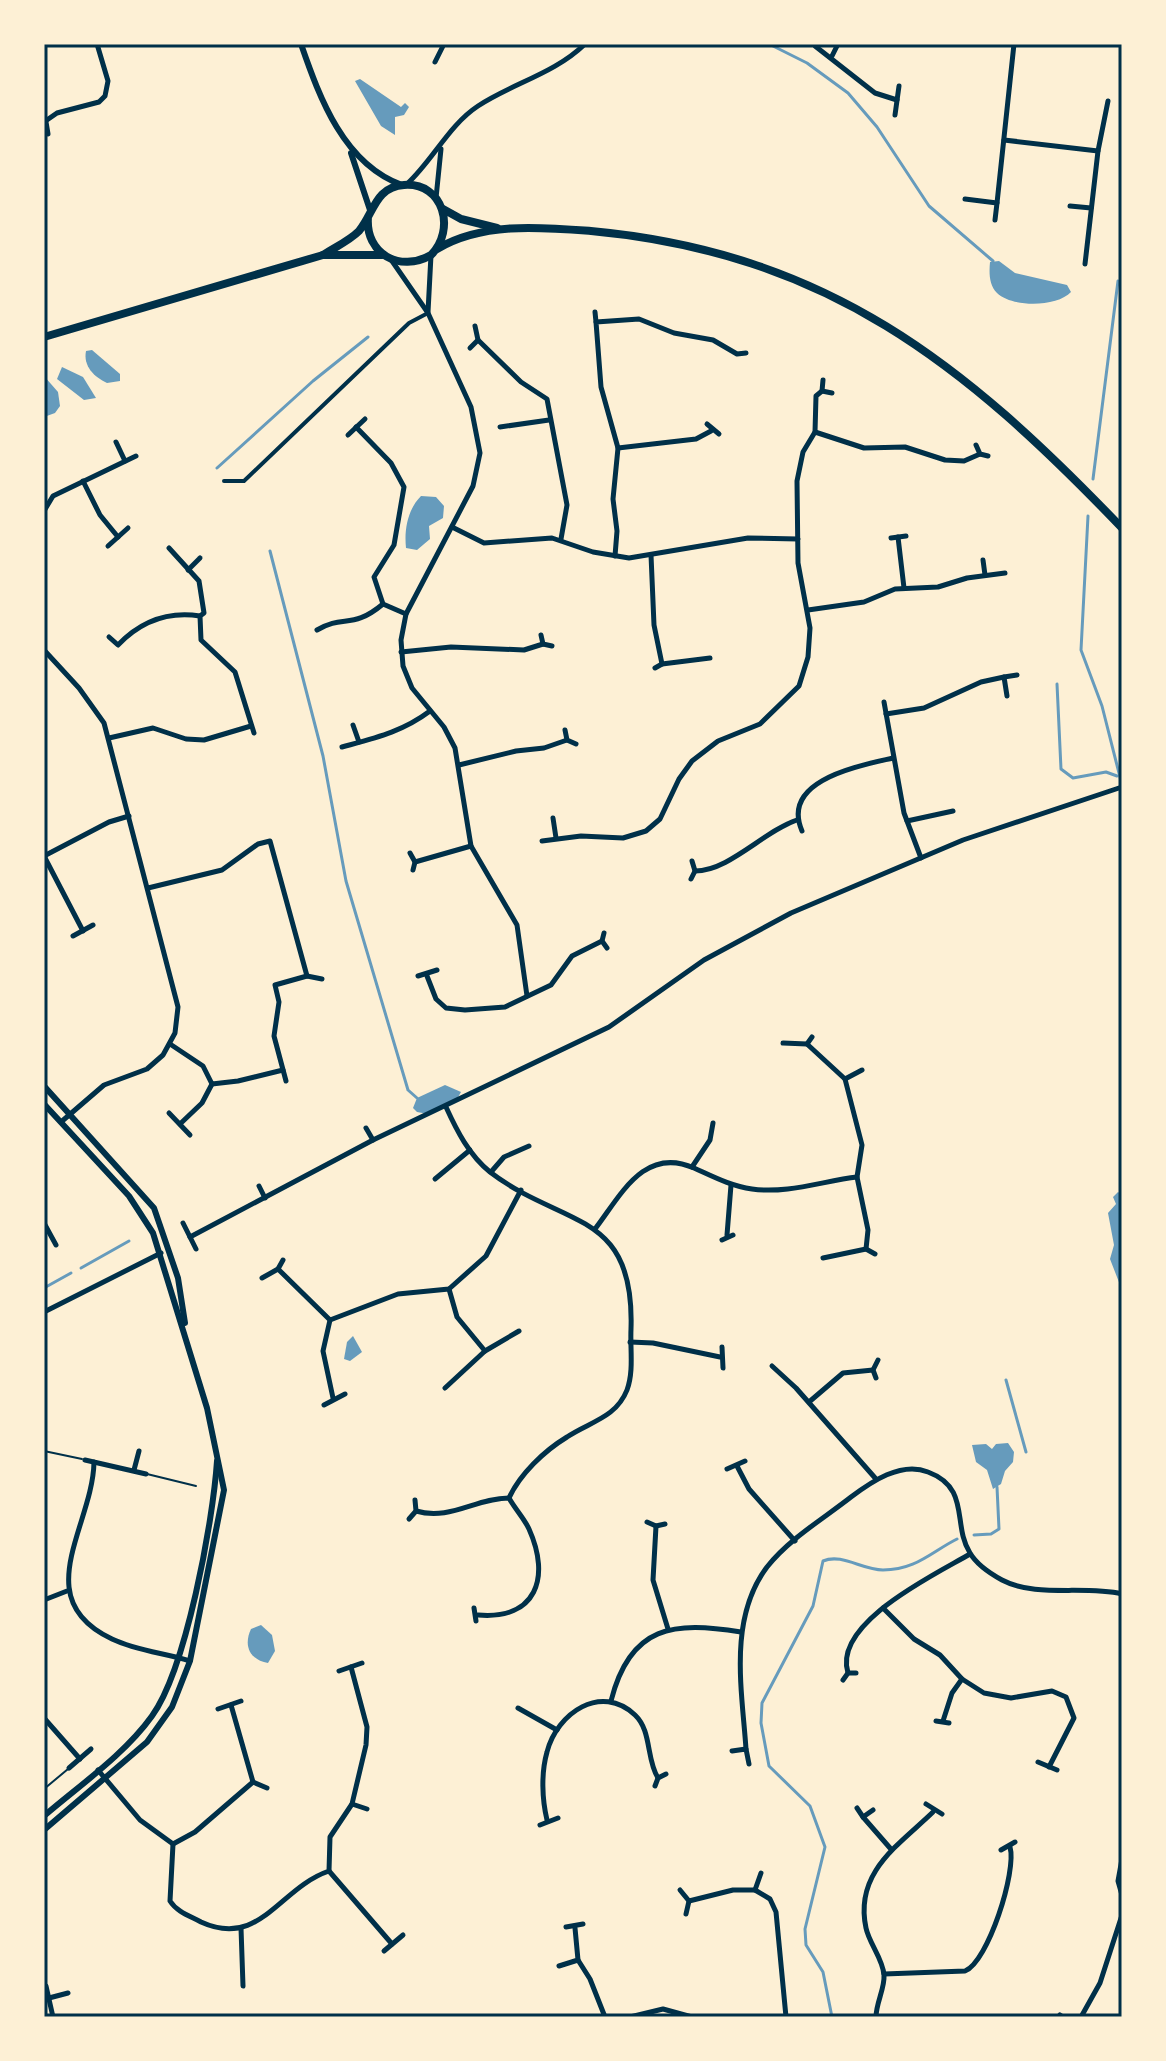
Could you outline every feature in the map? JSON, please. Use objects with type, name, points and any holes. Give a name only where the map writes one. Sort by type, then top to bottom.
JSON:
[{"type":"main road","points":[[44,337],[323,255],[351,238],[382,193],[404,185],[428,191],[443,209],[445,230],[434,252]]},
{"type":"main road","points":[[443,209],[461,219],[502,229],[602,233],[725,254],[834,296],[919,345],[962,377],[1043,448],[1122,528]]},
{"type":"main road","points":[[369,214],[369,235],[382,255]]},
{"type":"main road","points":[[323,255],[382,255],[412,263],[460,236],[502,229]]},
{"type":"street","points":[[48,134],[45,122],[57,113],[84,108],[105,96],[108,81],[97,44]]},
{"type":"street","points":[[301,44],[320,94],[351,149],[369,214]]},
{"type":"street","points":[[435,62],[444,44]]},
{"type":"street","points":[[832,56],[838,44]]},
{"type":"street","points":[[995,220],[1014,44]]},
{"type":"street","points":[[351,149],[380,176],[404,185],[441,148],[451,131],[478,106],[535,78],[582,45]]},
{"type":"street","points":[[815,46],[832,56],[875,93],[897,100]]},
{"type":"street","points":[[895,115],[899,86]]},
{"type":"street","points":[[1085,264],[1098,151],[1108,101]]},
{"type":"street","points":[[1004,140],[1098,151]]},
{"type":"street","points":[[436,198],[441,148]]},
{"type":"street","points":[[965,199],[997,203]]},
{"type":"street","points":[[1070,206],[1091,208]]},
{"type":"street","points":[[428,313],[434,252]]},
{"type":"street","points":[[392,260],[428,313],[471,407],[479,438],[475,478],[406,614],[401,652],[412,688],[449,735],[459,765],[471,846],[517,925],[527,996]]},
{"type":"street","points":[[595,312],[601,387],[618,448],[613,499],[617,531],[615,556]]},
{"type":"street","points":[[224,481],[244,481],[409,323],[428,313]]},
{"type":"street","points":[[596,322],[639,319],[674,333],[713,340],[737,354],[746,353]]},
{"type":"street","points":[[475,326],[478,340],[521,382],[547,399],[567,505],[561,539]]},
{"type":"street","points":[[470,348],[478,340]]},
{"type":"street","points":[[731,363],[737,354]]},
{"type":"street","points":[[542,841],[556,838],[623,838],[653,826],[692,761],[718,741],[760,724],[799,686],[808,657],[808,610],[799,573],[797,470],[815,432],[814,401],[822,391],[823,380]]},
{"type":"street","points":[[822,391],[832,393]]},
{"type":"street","points":[[348,435],[365,419]]},
{"type":"street","points":[[500,427],[549,420]]},
{"type":"street","points":[[707,424],[711,431],[719,434]]},
{"type":"street","points":[[356,427],[391,463],[404,487],[394,545],[374,577],[383,604],[406,614]]},
{"type":"street","points":[[618,448],[696,439],[711,431]]},
{"type":"street","points":[[815,432],[864,448],[905,447],[945,460],[964,461],[980,454],[988,456]]},
{"type":"street","points":[[116,442],[125,461]]},
{"type":"street","points":[[976,445],[980,454]]},
{"type":"street","points":[[44,511],[53,496],[136,456]]},
{"type":"street","points":[[83,481],[100,515],[118,537]]},
{"type":"street","points":[[452,527],[470,538],[494,545],[542,537],[561,539],[615,556],[651,555],[748,538],[798,539]]},
{"type":"street","points":[[108,546],[128,528]]},
{"type":"street","points":[[904,588],[894,538],[906,536]]},
{"type":"street","points":[[169,548],[201,587],[204,613],[200,616],[201,640],[235,672],[254,733]]},
{"type":"street","points":[[651,555],[654,625],[662,664]]},
{"type":"street","points":[[188,570],[200,558]]},
{"type":"street","points":[[983,560],[985,575]]},
{"type":"street","points":[[808,610],[864,602],[904,588],[938,587],[1005,573]]},
{"type":"street","points":[[317,630],[332,623],[362,621],[383,604]]},
{"type":"street","points":[[109,637],[118,645],[146,622],[178,614],[200,616]]},
{"type":"street","points":[[541,635],[543,644]]},
{"type":"street","points":[[401,652],[451,647],[524,650],[543,644],[552,646]]},
{"type":"street","points":[[44,650],[97,710],[109,738],[178,1007],[170,1044],[147,1069],[104,1085],[61,1122]]},
{"type":"street","points":[[655,668],[662,664],[710,658]]},
{"type":"street","points":[[886,714],[924,708],[981,682],[1017,675]]},
{"type":"street","points":[[1004,677],[1007,696]]},
{"type":"street","points":[[884,702],[907,821],[921,858]]},
{"type":"street","points":[[342,747],[385,732],[400,732],[430,711]]},
{"type":"street","points":[[353,725],[359,742]]},
{"type":"street","points":[[109,738],[153,728],[186,739],[204,740],[251,726]]},
{"type":"street","points":[[565,730],[567,740]]},
{"type":"street","points":[[459,765],[567,740],[576,744]]},
{"type":"street","points":[[802,831],[797,820],[800,801],[814,784],[893,758]]},
{"type":"street","points":[[190,1237],[373,1140],[609,1027],[739,938],[921,858],[1122,787]]},
{"type":"street","points":[[907,821],[953,811]]},
{"type":"street","points":[[83,931],[44,856],[109,822],[129,816]]},
{"type":"street","points":[[553,818],[556,838]]},
{"type":"street","points":[[695,871],[713,868],[764,835],[797,820]]},
{"type":"street","points":[[148,888],[222,870],[258,844],[270,841],[307,976]]},
{"type":"street","points":[[415,862],[471,846]]},
{"type":"street","points":[[410,853],[415,862],[413,870]]},
{"type":"street","points":[[691,879],[695,871],[692,861]]},
{"type":"street","points":[[73,936],[93,925]]},
{"type":"street","points":[[427,976],[436,999],[451,1010],[505,1007],[554,983],[572,956],[602,941],[604,933]]},
{"type":"street","points":[[602,941],[607,948]]},
{"type":"street","points":[[418,976],[427,976],[437,970]]},
{"type":"street","points":[[286,1081],[274,1036],[279,1002],[275,985],[307,976],[322,979]]},
{"type":"street","points":[[807,1044],[812,1037]]},
{"type":"street","points":[[783,1043],[807,1044],[845,1079],[862,1145],[857,1177],[868,1230],[866,1249]]},
{"type":"street","points":[[170,1044],[203,1066],[212,1084]]},
{"type":"street","points":[[212,1084],[283,1070]]},
{"type":"street","points":[[845,1079],[862,1070]]},
{"type":"street","points":[[180,1124],[202,1103],[212,1084]]},
{"type":"street","points":[[44,1086],[147,1199],[164,1228],[181,1291],[186,1333]]},
{"type":"street","points":[[44,1104],[137,1205],[153,1233],[186,1333],[218,1452],[224,1490],[190,1661],[161,1725],[44,1830]]},
{"type":"street","points":[[446,1107],[470,1150],[491,1172],[595,1229],[613,1248],[626,1272],[631,1293],[630,1380],[618,1405],[605,1417],[557,1444],[522,1476],[509,1498]]},
{"type":"street","points":[[169,1113],[190,1135]]},
{"type":"street","points":[[692,1167],[710,1140],[713,1123]]},
{"type":"street","points":[[366,1128],[373,1140]]},
{"type":"street","points":[[491,1172],[504,1157],[529,1146]]},
{"type":"street","points":[[435,1179],[470,1150]]},
{"type":"street","points":[[595,1229],[645,1167],[670,1162],[692,1167],[731,1185],[766,1190],[857,1177]]},
{"type":"street","points":[[722,1240],[730,1235],[731,1185]]},
{"type":"street","points":[[259,1186],[265,1198]]},
{"type":"street","points":[[330,1320],[398,1294],[449,1289],[486,1256],[521,1190]]},
{"type":"street","points":[[44,1223],[56,1245]]},
{"type":"street","points":[[183,1223],[196,1249]]},
{"type":"street","points":[[44,1241],[51,1237]]},
{"type":"street","points":[[823,1258],[866,1249],[875,1254]]},
{"type":"street","points":[[44,1312],[170,1250]]},
{"type":"street","points":[[262,1278],[278,1269],[283,1260]]},
{"type":"street","points":[[278,1269],[330,1320]]},
{"type":"street","points":[[449,1289],[457,1317],[485,1351]]},
{"type":"street","points":[[330,1320],[323,1351],[333,1398]]},
{"type":"street","points":[[445,1388],[485,1351],[519,1331]]},
{"type":"street","points":[[630,1342],[653,1343],[720,1357]]},
{"type":"street","points":[[722,1347],[720,1357],[723,1368]]},
{"type":"street","points":[[876,1378],[873,1370],[878,1360]]},
{"type":"street","points":[[772,1366],[809,1402],[876,1479]]},
{"type":"street","points":[[809,1402],[843,1373],[873,1370]]},
{"type":"street","points":[[324,1405],[345,1394]]},
{"type":"street","points":[[134,1470],[139,1451]]},
{"type":"street","points":[[44,1816],[151,1718],[162,1702],[179,1658],[215,1490],[218,1452]]},
{"type":"street","points":[[85,1460],[146,1474]]},
{"type":"street","points":[[727,1469],[745,1461]]},
{"type":"street","points":[[94,1462],[82,1524],[67,1574],[67,1591],[83,1616],[104,1635],[124,1644],[190,1661]]},
{"type":"street","points":[[737,1466],[749,1489],[795,1541]]},
{"type":"street","points":[[749,1764],[742,1632],[763,1573],[795,1541],[876,1479],[911,1470],[926,1470],[937,1477],[955,1494],[970,1554],[1005,1582],[1122,1594]]},
{"type":"street","points":[[416,1511],[452,1513],[485,1499],[509,1498]]},
{"type":"street","points":[[474,1608],[477,1618],[500,1616],[518,1610],[537,1587],[539,1565],[534,1542],[509,1498]]},
{"type":"street","points":[[409,1519],[416,1511],[415,1500]]},
{"type":"street","points":[[647,1522],[656,1526],[665,1524]]},
{"type":"street","points":[[656,1526],[653,1580],[668,1629]]},
{"type":"street","points":[[843,1680],[848,1673],[846,1660],[852,1645],[883,1608],[970,1554]]},
{"type":"street","points":[[44,1600],[67,1591]]},
{"type":"street","points":[[883,1608],[914,1639],[946,1660],[962,1679],[994,1697],[1011,1698],[1052,1691],[1066,1697],[1074,1718],[1049,1767]]},
{"type":"street","points":[[611,1701],[627,1659],[645,1641],[668,1629],[700,1626],[742,1632]]},
{"type":"street","points":[[339,1671],[362,1663]]},
{"type":"street","points":[[351,1667],[367,1727],[352,1804],[330,1837],[329,1871],[392,1944]]},
{"type":"street","points":[[848,1673],[856,1673]]},
{"type":"street","points":[[943,1722],[952,1693],[962,1679]]},
{"type":"street","points":[[218,1709],[241,1701]]},
{"type":"street","points":[[547,1820],[543,1781],[547,1751],[557,1730],[575,1709],[591,1702],[611,1701],[640,1721],[651,1766],[658,1778]]},
{"type":"street","points":[[231,1705],[253,1782]]},
{"type":"street","points":[[518,1708],[557,1730]]},
{"type":"street","points":[[44,1718],[80,1759]]},
{"type":"street","points":[[69,1768],[91,1749]]},
{"type":"street","points":[[732,1751],[746,1749]]},
{"type":"street","points":[[1038,1762],[1057,1770]]},
{"type":"street","points":[[98,1769],[140,1820],[173,1844]]},
{"type":"street","points":[[655,1786],[658,1778],[666,1774]]},
{"type":"street","points":[[173,1844],[195,1832],[253,1782]]},
{"type":"street","points":[[253,1782],[267,1788]]},
{"type":"street","points":[[352,1804],[367,1809]]},
{"type":"street","points":[[926,1804],[933,1812],[942,1814]]},
{"type":"street","points":[[857,1808],[890,1848]]},
{"type":"street","points":[[863,1817],[873,1810]]},
{"type":"street","points":[[876,2017],[884,1974],[866,1929],[864,1905],[876,1871],[890,1848],[933,1812]]},
{"type":"street","points":[[540,1825],[558,1818]]},
{"type":"street","points":[[173,1844],[168,1895],[173,1906],[215,1927],[241,1928],[267,1915],[300,1884],[329,1871]]},
{"type":"street","points":[[884,1974],[975,1968],[989,1943],[1010,1879],[1013,1844],[1001,1850]]},
{"type":"street","points":[[1122,1859],[1118,1881],[1122,1895]]},
{"type":"street","points":[[755,1890],[761,1873]]},
{"type":"street","points":[[680,1890],[689,1901]]},
{"type":"street","points":[[689,1901],[733,1890],[755,1890],[770,1899],[776,1912],[786,2017]]},
{"type":"street","points":[[686,1914],[689,1901]]},
{"type":"street","points":[[1081,2017],[1100,1983],[1122,1915]]},
{"type":"street","points":[[566,1927],[575,1928],[583,1924]]},
{"type":"street","points":[[241,1928],[243,1986]]},
{"type":"street","points":[[575,1928],[578,1960],[590,1979],[605,2017]]},
{"type":"street","points":[[384,1951],[403,1935]]},
{"type":"street","points":[[559,1966],[578,1960]]},
{"type":"street","points":[[46,1986],[53,2017]]},
{"type":"street","points":[[49,1998],[68,1993]]},
{"type":"street","points":[[630,2017],[663,2009],[692,2017]]},
{"type":"lane","points":[[44,1451],[85,1460]]},
{"type":"lane","points":[[146,1474],[196,1486]]},
{"type":"lane","points":[[44,1789],[69,1768]]},
{"type":"water","points":[[360,79],[401,107],[405,103],[409,107],[404,115],[395,117],[395,135],[381,126],[355,81]]},
{"type":"water","points":[[999,261],[1015,273],[1067,285],[1071,292],[1056,301],[1035,304],[1004,298],[994,290],[990,279],[990,262]]},
{"type":"water","points":[[92,350],[120,374],[120,381],[107,383],[94,374],[86,356],[86,351]]},
{"type":"water","points":[[62,367],[83,377],[96,398],[84,400],[57,379]]},
{"type":"water","points":[[44,376],[58,392],[60,406],[55,413],[44,417]]},
{"type":"water","points":[[421,496],[436,497],[444,506],[443,518],[429,526],[430,539],[417,550],[406,548],[406,534],[410,513]]},
{"type":"water","points":[[445,1085],[461,1092],[456,1101],[428,1114],[413,1108],[417,1098]]},
{"type":"water","points":[[1118,1192],[1122,1195],[1122,1290],[1110,1259],[1114,1245],[1108,1213],[1116,1204],[1113,1197]]},
{"type":"water","points":[[353,1336],[362,1352],[350,1361],[344,1359],[347,1342]]},
{"type":"water","points":[[1008,1443],[1014,1452],[1013,1462],[1005,1471],[1001,1484],[993,1489],[987,1470],[976,1462],[972,1445],[986,1444],[992,1449],[996,1444]]},
{"type":"water","points":[[261,1625],[272,1635],[275,1651],[268,1663],[257,1659],[248,1646],[251,1629]]},
{"type":"waterway","points":[[769,44],[807,63],[848,93],[877,127],[929,206],[993,261]]},
{"type":"waterway","points":[[1093,479],[1118,281]]},
{"type":"waterway","points":[[217,468],[313,381],[368,337]]},
{"type":"waterway","points":[[1088,516],[1081,650],[1102,706],[1122,785]]},
{"type":"waterway","points":[[270,551],[323,756],[346,881],[408,1090],[417,1098]]},
{"type":"waterway","points":[[1057,684],[1061,769],[1073,778],[1106,772],[1117,776]]},
{"type":"waterway","points":[[81,1268],[129,1241]]},
{"type":"waterway","points":[[44,1288],[71,1273]]},
{"type":"waterway","points":[[1006,1380],[1026,1452]]},
{"type":"waterway","points":[[974,1535],[991,1534],[999,1529],[997,1487]]},
{"type":"waterway","points":[[832,2017],[823,1972],[806,1945],[805,1929],[825,1847],[810,1806],[769,1766],[761,1723],[762,1703],[813,1606],[823,1561],[837,1559],[875,1569],[895,1569],[914,1564],[957,1539]]}]
